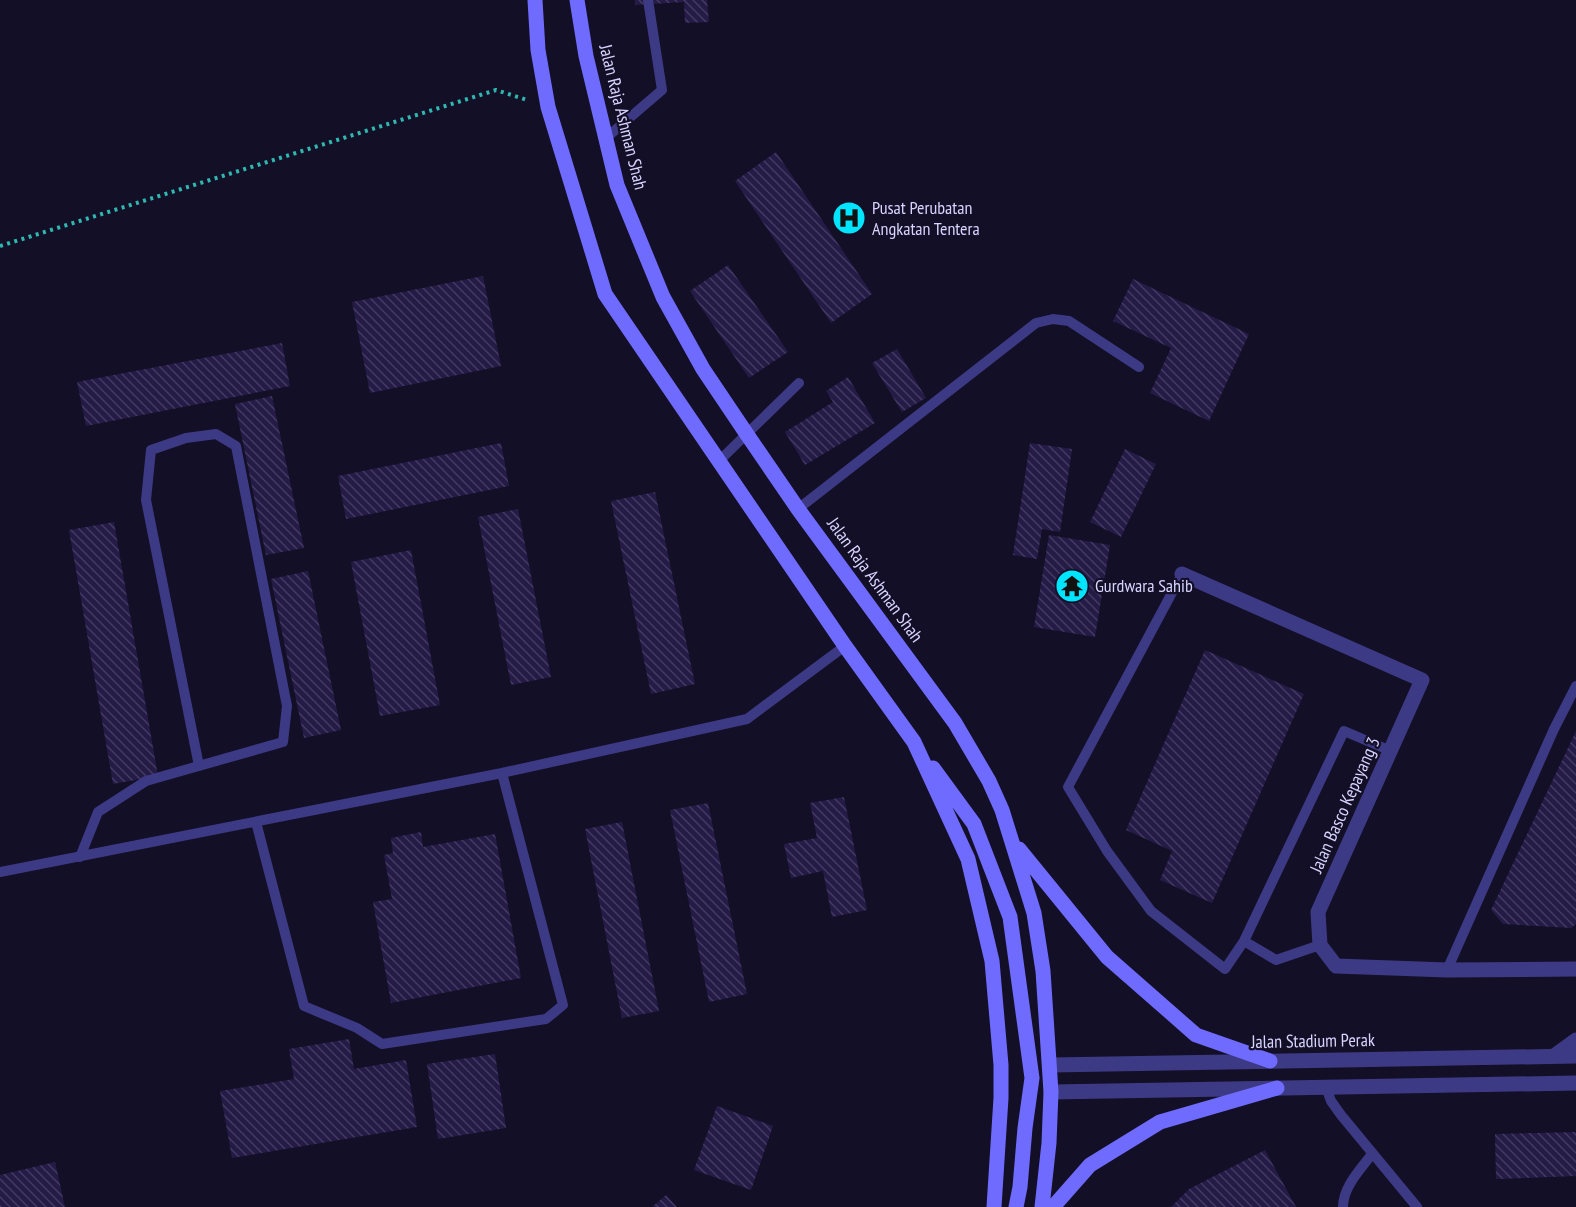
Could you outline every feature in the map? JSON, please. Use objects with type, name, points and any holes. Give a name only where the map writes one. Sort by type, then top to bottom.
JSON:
[{"type":"main road","points":[[535,0],[538,50],[548,107],[605,294],[845,646],[974,824],[1010,918],[1032,1078],[1016,1207]]},
{"type":"main road","name":"Jalan Raja Ashman Shah","points":[[577,0],[586,56],[617,185],[663,297],[703,369],[798,509],[955,723],[989,781],[1013,842],[1034,913],[1043,971],[1051,1065],[1049,1143],[1042,1207]]},
{"type":"main road","points":[[914,742],[968,859],[992,961],[1001,1065],[1001,1098],[993,1207]]},
{"type":"main road","points":[[1013,842],[1107,957],[1196,1035],[1270,1061]]},
{"type":"main road","points":[[1032,1078],[1051,1065]]},
{"type":"main road","points":[[1032,1078],[1051,1092]]},
{"type":"main road","points":[[1053,1207],[1090,1165],[1160,1122],[1277,1088]]},
{"type":"street","name":"Jalan Basco Kepayang 3","points":[[1182,574],[1422,680],[1318,912],[1320,945]]},
{"type":"street","points":[[1320,945],[1336,966],[1447,970],[1576,969]]},
{"type":"street","points":[[1554,1056],[1576,1040]]},
{"type":"street","name":"Jalan Stadium Perak","points":[[1051,1065],[1576,1056]]},
{"type":"street","points":[[1051,1092],[1576,1083]]},
{"type":"lane","points":[[606,138],[662,90],[648,0]]},
{"type":"lane","points":[[798,509],[1036,323],[1053,319],[1070,321],[1139,367]]},
{"type":"lane","points":[[719,461],[799,383]]},
{"type":"lane","points":[[80,857],[98,812],[146,781],[284,742],[287,706],[236,447],[216,434],[186,438],[151,450],[146,500],[199,766]]},
{"type":"lane","points":[[1182,574],[1068,787],[1107,850],[1151,911],[1225,969],[1244,941],[1344,731],[1391,751]]},
{"type":"lane","points":[[0,872],[502,773],[747,718],[845,646]]},
{"type":"lane","points":[[1447,970],[1554,729],[1576,686]]},
{"type":"lane","points":[[256,822],[304,1006],[357,1028],[382,1044],[546,1019],[563,1005],[502,773]]},
{"type":"lane","points":[[1244,941],[1276,960],[1320,945]]},
{"type":"lane","points":[[1326,1087],[1331,1101],[1417,1207]]},
{"type":"lane","points":[[1343,1207],[1343,1197],[1372,1154]]},
{"type":"path","points":[[0,246],[496,90],[548,107]]},
{"type":"building","points":[[635,0],[707,0],[709,22],[685,23],[684,2],[635,5]]},
{"type":"building","points":[[776,152],[872,294],[831,323],[735,181]]},
{"type":"building","points":[[728,265],[788,352],[749,378],[690,291]]},
{"type":"building","points":[[483,276],[501,366],[370,393],[352,302]]},
{"type":"building","points":[[1133,279],[1249,334],[1209,421],[1150,393],[1171,348],[1113,321]]},
{"type":"building","points":[[282,343],[290,386],[86,426],[77,382]]},
{"type":"building","points":[[897,349],[926,398],[902,412],[872,363]]},
{"type":"building","points":[[848,377],[875,423],[805,465],[785,432],[833,402],[826,391]]},
{"type":"building","points":[[272,396],[304,548],[266,555],[235,404]]},
{"type":"building","points":[[501,443],[509,486],[346,519],[338,476]]},
{"type":"building","points":[[1030,443],[1072,449],[1060,532],[1042,529],[1037,559],[1013,555]]},
{"type":"building","points":[[1125,449],[1156,464],[1121,537],[1090,522]]},
{"type":"building","points":[[655,492],[695,684],[651,694],[611,501]]},
{"type":"building","points":[[518,509],[551,677],[511,685],[478,517]]},
{"type":"building","points":[[114,522],[158,776],[113,784],[69,530]]},
{"type":"building","name":"Gurdwara Sahib","points":[[1049,535],[1110,545],[1095,637],[1034,627]]},
{"type":"building","points":[[411,550],[440,705],[380,716],[351,562]]},
{"type":"building","points":[[308,571],[341,730],[304,738],[271,579]]},
{"type":"building","points":[[1205,650],[1304,694],[1212,903],[1160,880],[1172,851],[1126,830]]},
{"type":"building","points":[[1576,731],[1576,924],[1571,928],[1503,924],[1491,910]]},
{"type":"building","points":[[844,797],[867,910],[832,917],[823,871],[791,878],[784,844],[817,838],[810,803]]},
{"type":"building","points":[[708,803],[747,994],[709,1002],[670,810]]},
{"type":"building","points":[[622,822],[659,1011],[622,1018],[585,829]]},
{"type":"building","points":[[421,832],[423,847],[495,834],[521,978],[391,1003],[373,902],[392,899],[384,855],[393,853],[391,838]]},
{"type":"building","points":[[349,1039],[354,1069],[406,1060],[417,1127],[232,1158],[220,1091],[294,1079],[289,1049]]},
{"type":"building","points":[[495,1054],[506,1128],[438,1139],[427,1064]]},
{"type":"building","points":[[717,1106],[773,1126],[751,1190],[694,1170]]},
{"type":"building","points":[[1576,1132],[1576,1176],[1496,1179],[1495,1134]]},
{"type":"building","points":[[1265,1150],[1296,1207],[1171,1207],[1189,1189]]},
{"type":"building","points":[[55,1162],[65,1207],[0,1207],[0,1175]]},
{"type":"building","points":[[666,1195],[677,1207],[652,1207]]},
{"type":"place","name":"Pusat Perubatan Angkatan Tentera","points":[[849,218]]},
{"type":"place","name":"Gurdwara Sahib","points":[[1072,586]]}]
